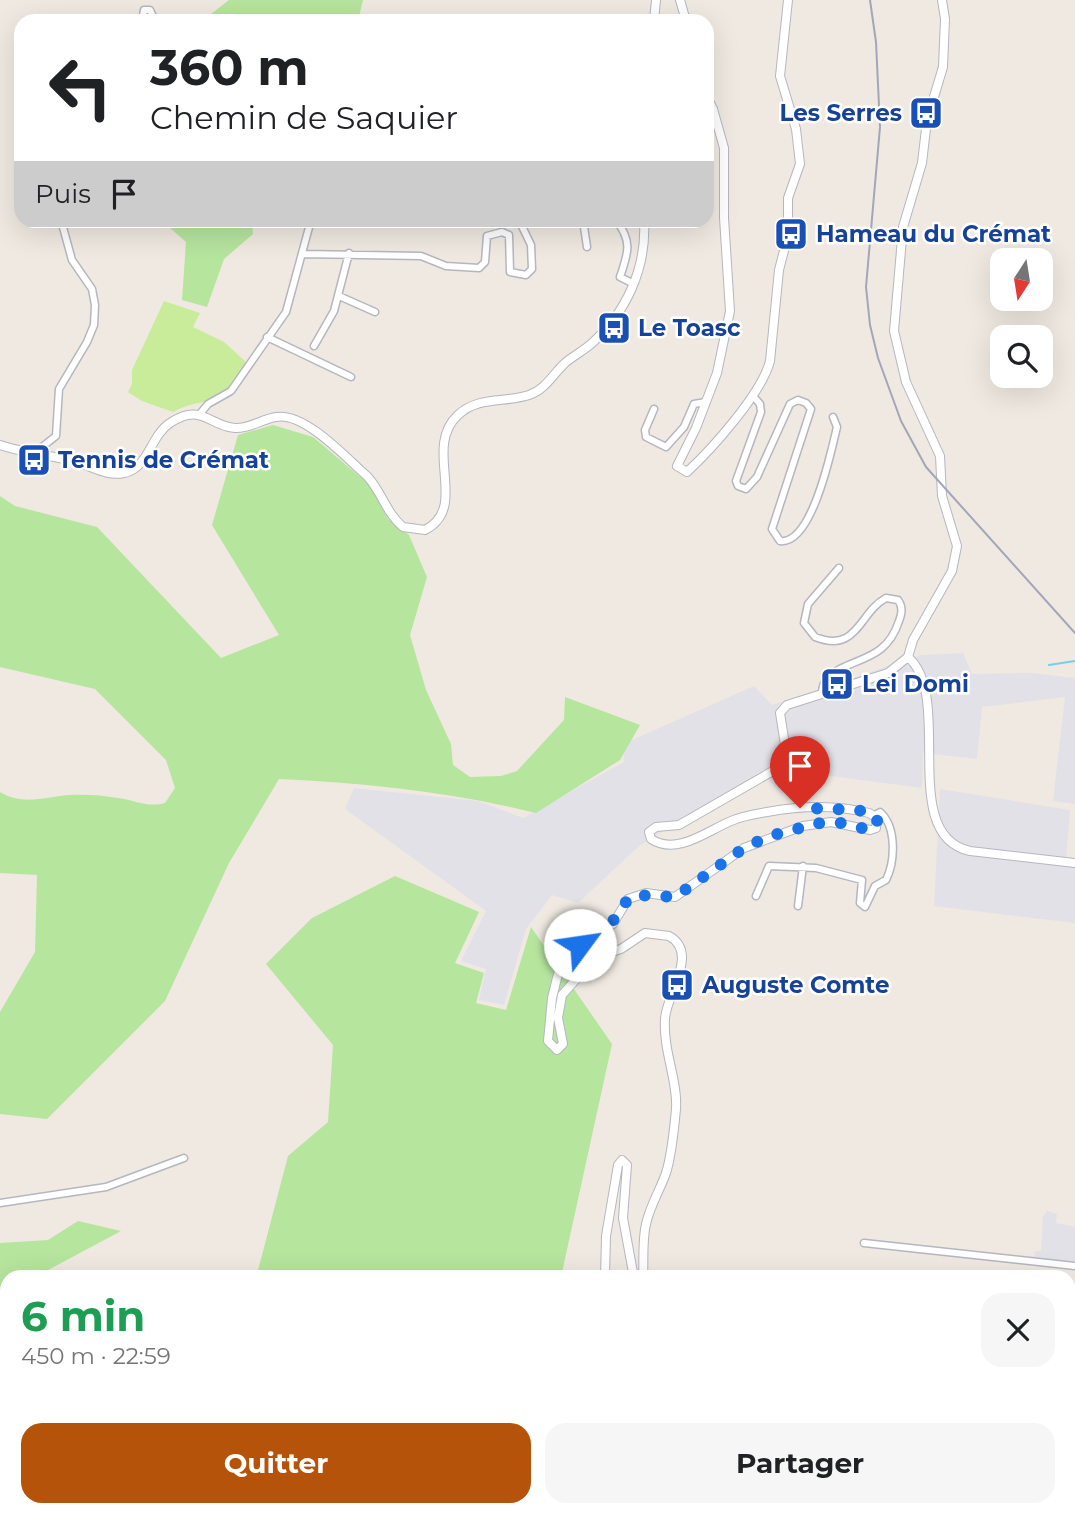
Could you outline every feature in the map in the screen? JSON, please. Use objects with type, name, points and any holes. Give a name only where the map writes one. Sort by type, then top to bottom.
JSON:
[{"type":"street","points":[[714,113],[724,148],[724,218],[731,301],[723,351],[706,402],[677,466],[682,471],[691,468],[753,396],[770,361],[779,270],[788,236],[787,202],[800,164],[796,129],[780,76],[788,0]]},
{"type":"street","points":[[756,896],[769,866],[803,866],[862,880],[860,903],[865,906],[875,886],[886,880],[894,852],[886,818],[880,812],[875,815],[858,810],[800,808],[739,818],[705,836],[676,843],[662,844],[651,839],[649,832],[653,828],[679,825],[778,768],[786,751],[781,711],[787,705],[876,678],[908,660],[913,640],[954,568],[957,545],[942,496],[940,456],[906,382],[894,331],[903,227],[922,163],[930,109],[943,67],[945,19],[942,0]]},
{"type":"street","points":[[33,454],[56,436],[59,389],[87,342],[95,318],[92,289],[72,260],[63,228]]},
{"type":"street","points":[[199,415],[208,404],[232,391],[286,312],[309,228]]},
{"type":"street","points":[[304,254],[421,256],[446,266],[479,268],[485,262],[487,236],[502,232],[509,235],[510,272],[526,275],[532,269],[531,245],[523,228]]},
{"type":"street","points":[[584,228],[587,247]]},
{"type":"street","points":[[622,228],[626,234],[629,252],[620,277],[634,284]]},
{"type":"street","points":[[0,445],[71,460],[113,474],[129,472],[141,463],[156,437],[168,424],[186,416],[199,415],[232,428],[246,427],[276,417],[301,421],[367,476],[397,522],[412,531],[425,530],[440,519],[447,503],[443,452],[447,433],[457,415],[480,402],[516,398],[538,391],[607,328],[626,302],[634,284],[643,247],[644,228]]},
{"type":"street","points":[[314,346],[339,296],[349,253]]},
{"type":"street","points":[[339,296],[375,312]]},
{"type":"street","points":[[267,337],[294,347],[351,377]]},
{"type":"street","points":[[753,396],[760,404],[761,412],[736,481],[738,486],[747,489],[757,477],[790,404],[798,400],[811,409],[772,529],[780,541],[788,542],[795,537],[812,510],[837,427],[833,417]]},
{"type":"street","points":[[654,409],[645,430],[646,437],[666,447],[684,427],[694,404],[706,402]]},
{"type":"street","points":[[822,694],[822,686],[830,676],[863,661],[884,646],[899,622],[901,611],[898,600],[886,598],[849,636],[836,641],[815,637],[804,623],[806,608],[839,568]]},
{"type":"street","points":[[908,660],[921,675],[926,703],[934,802],[939,831],[943,838],[970,851],[1075,863]]},
{"type":"street","points":[[643,1270],[646,1223],[668,1166],[676,1108],[676,1091],[666,1055],[665,1019],[668,997],[683,964],[682,950],[669,936],[645,933],[621,949],[596,957],[562,995],[558,1018],[563,1044],[558,1050],[548,1041],[555,979],[585,939],[608,928],[628,899],[636,895],[675,897],[758,840],[820,823],[842,823],[870,830],[878,823],[875,815]]},
{"type":"street","points":[[798,906],[803,866]]},
{"type":"street","points":[[0,1203],[106,1186],[184,1157]]},
{"type":"street","points":[[606,1270],[609,1216],[617,1183],[618,1165],[622,1160],[627,1165],[623,1218],[633,1270]]},
{"type":"street","points":[[864,1243],[1075,1266]]},
{"type":"shaded area","points":[[963,653],[972,674],[1032,673],[1075,678],[1075,804],[1053,801],[1065,697],[982,707],[977,759],[923,753],[922,788],[816,774],[781,794],[761,771],[639,846],[578,903],[552,895],[526,929],[504,1005],[479,1000],[486,969],[461,961],[486,911],[345,809],[354,788],[478,801],[523,818],[624,762],[623,744],[754,686],[772,705],[921,655]]},
{"type":"shaded area","points":[[940,789],[1070,810],[1066,859],[1075,860],[1075,923],[934,906]]},
{"type":"shaded area","points":[[1047,1211],[1057,1214],[1056,1223],[1075,1227],[1075,1263],[1034,1259],[1035,1251],[1041,1251],[1043,1217]]},
{"type":"green space","points":[[229,0],[363,0],[360,14],[211,14]]},
{"type":"green space","points":[[170,228],[253,228],[253,234],[224,259],[207,307],[182,300],[186,242]]},
{"type":"green space","points":[[164,301],[200,313],[193,327],[224,342],[247,363],[232,385],[217,398],[173,412],[142,401],[128,392],[132,384],[132,370]]},
{"type":"green space","points":[[273,425],[313,437],[371,486],[388,519],[409,535],[427,577],[410,635],[426,690],[451,744],[453,765],[470,777],[501,776],[517,771],[564,720],[565,697],[640,725],[620,760],[536,813],[473,799],[409,790],[279,779],[229,863],[165,1001],[47,1119],[0,1114],[0,1012],[35,952],[37,875],[0,873],[0,792],[26,800],[87,795],[152,805],[165,803],[175,788],[166,760],[95,689],[0,667],[0,496],[15,506],[97,527],[221,658],[279,635],[212,525],[238,435]]},
{"type":"green space","points":[[395,876],[479,912],[455,963],[484,973],[476,1003],[506,1010],[531,927],[612,1044],[563,1270],[258,1270],[288,1156],[328,1122],[333,1045],[266,964],[312,918]]},
{"type":"green space","points":[[78,1221],[121,1231],[48,1270],[0,1270],[0,1243],[48,1240]]},
{"type":"waterway","points":[[1049,665],[1075,661]]},
{"type":"railway","points":[[870,0],[876,42],[880,127],[866,287],[870,325],[878,358],[901,421],[926,467],[1075,633]]},
{"type":"place","name":"Les Serres","points":[[926,113]]},
{"type":"place","name":"Hameau du Crémat","points":[[791,234]]},
{"type":"place","name":"Le Toasc","points":[[614,328]]},
{"type":"place","name":"Tennis de Crémat","points":[[34,460]]},
{"type":"place","name":"Lei Domi","points":[[837,684]]},
{"type":"place","name":"Auguste Comte","points":[[677,985]]},
{"type":"route","points":[[580,945],[590,935],[608,928],[628,899],[646,893],[675,897],[758,840],[813,824],[842,823],[870,830],[876,828],[878,823],[875,815],[858,810],[800,808]]}]
